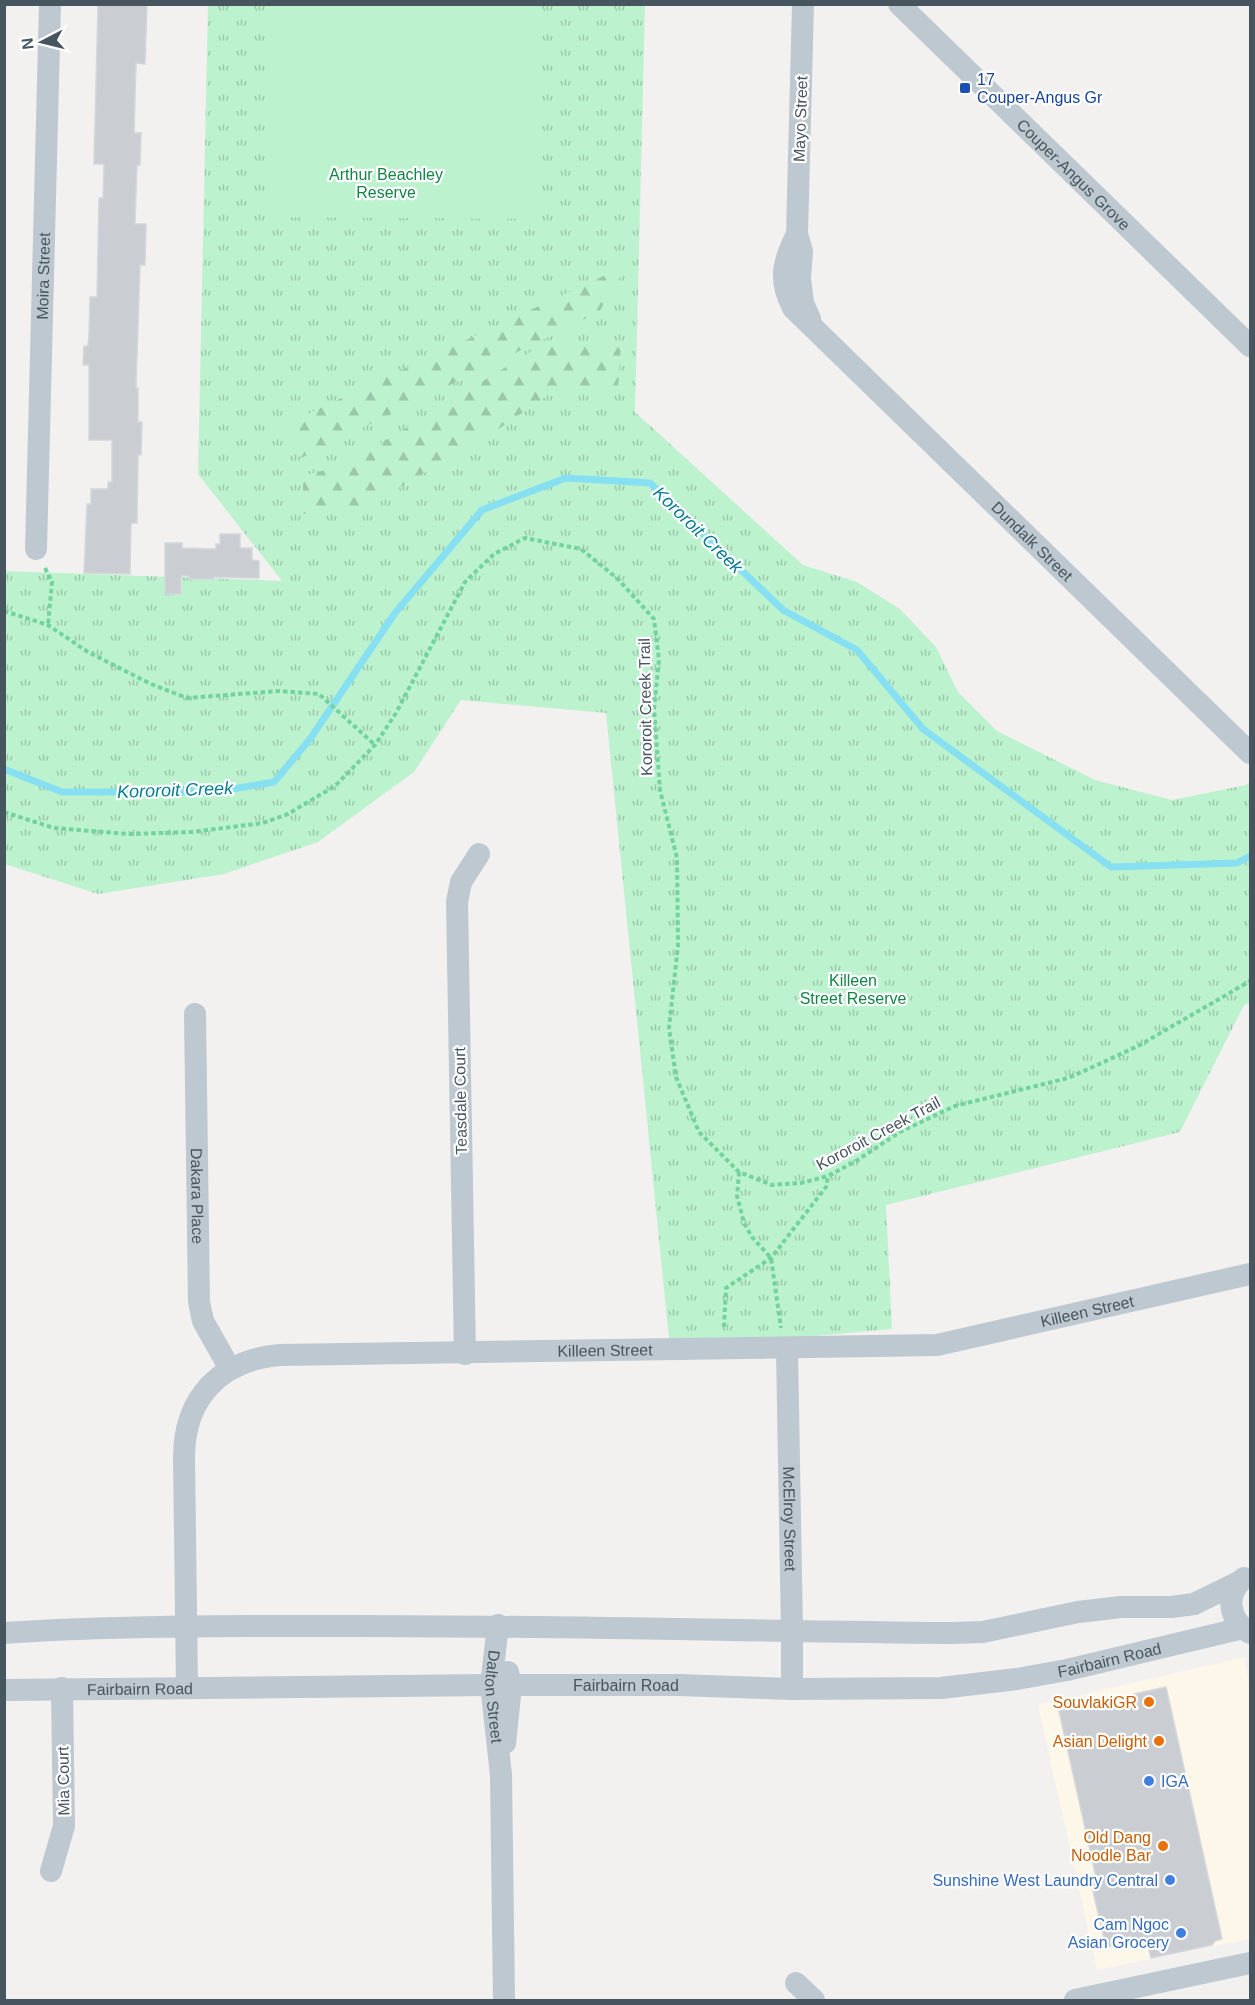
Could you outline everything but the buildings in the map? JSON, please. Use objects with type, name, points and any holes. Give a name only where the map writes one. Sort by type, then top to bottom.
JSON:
[{"type":"street","name":"Moira Street","points":[[36,549],[50,4]]},
{"type":"street","name":"Mayo Street","points":[[803,4],[797,234],[802,251],[800,278],[803,303],[814,329]]},
{"type":"street","name":"Couper-Angus Grove","points":[[898,4],[1251,346]]},
{"type":"street","name":"Dundalk Street","points":[[814,329],[1251,753]]},
{"type":"street","name":"Teasdale Court","points":[[465,1354],[457,902],[461,882],[479,854]]},
{"type":"street","name":"Dakara Place","points":[[195,1014],[200,1302],[203,1321],[230,1369]]},
{"type":"street","name":"Killeen Street","points":[[187,1688],[185,1433],[193,1409],[215,1380],[230,1369],[254,1359],[280,1355],[465,1354],[937,1345],[1251,1274]]},
{"type":"street","name":"McElroy Street","points":[[787,1349],[792,1689]]},
{"type":"street","points":[[4,1633],[55,1629],[186,1626],[498,1625],[792,1632],[983,1632],[1078,1612],[1121,1607],[1171,1607],[1194,1604],[1245,1578]]},
{"type":"street","points":[[1245,1578],[1233,1591],[1231,1601],[1236,1621],[1247,1631]]},
{"type":"street","name":"Dalton Street","points":[[498,1625],[501,1686],[504,2001]]},
{"type":"street","name":"Fairbairn Road","points":[[4,1690],[678,1685],[792,1689],[941,1688],[1017,1679],[1247,1631]]},
{"type":"street","name":"Mia Court","points":[[51,1871],[64,1826],[62,1688]]},
{"type":"street","points":[[1075,2001],[1251,1963]]},
{"type":"street","points":[[796,1983],[814,2001]]},
{"type":"path","name":"Kororoit Creek Trail","points":[[4,812],[54,828],[129,834],[192,832],[263,823],[288,814],[335,786],[375,745],[396,713],[465,582],[494,554],[525,538],[581,549],[618,579],[654,619],[659,660],[654,709],[660,789],[677,858],[678,945],[669,1028],[676,1077],[699,1132],[739,1172],[772,1185],[801,1183],[828,1176],[856,1161],[900,1132],[955,1106],[1068,1078],[1095,1066],[1140,1045],[1251,981]]},
{"type":"path","points":[[36,549],[52,582],[48,626]]},
{"type":"path","points":[[4,611],[48,626],[88,652],[151,684],[188,698],[279,691],[319,694],[375,745]]},
{"type":"path","points":[[739,1172],[737,1196],[744,1223],[752,1237],[771,1258],[781,1326],[787,1349]]},
{"type":"path","points":[[724,1348],[726,1288],[771,1258],[826,1187],[828,1176]]},
{"type":"shaded area","points":[[1244,1657],[1250,1687],[1250,1939],[1097,1970],[1038,1705]]},
{"type":"green space","points":[[208,5],[645,5],[635,412],[803,565],[857,582],[900,609],[936,647],[958,692],[997,731],[1095,780],[1172,800],[1246,785],[1250,781],[1250,1003],[1244,1005],[1180,1132],[886,1205],[892,1329],[670,1349],[606,713],[461,700],[414,772],[318,842],[224,874],[98,894],[5,864],[4,571],[282,581],[198,474]]},
{"type":"green space","name":"Arthur Beachley Reserve","points":[[271,5],[541,5],[540,219],[269,217]]},
{"type":"green space","points":[[627,265],[599,312],[301,458],[288,423]]},
{"type":"green space","points":[[547,342],[621,343],[618,389],[557,389],[497,430],[361,510],[303,514],[303,476],[347,464]]},
{"type":"waterway","name":"Kororoit Creek","points":[[4,769],[62,792],[215,792],[274,782],[310,739],[395,613],[482,510],[566,478],[650,483],[783,610],[857,650],[923,729],[1111,867],[1237,863],[1250,856]]},
{"type":"place","name":"17 Couper-Angus Gr","points":[[965,88]]},
{"type":"place","name":"SouvlakiGR","points":[[1149,1702]]},
{"type":"place","name":"Asian Delight","points":[[1159,1741]]},
{"type":"place","name":"IGA","points":[[1149,1781]]},
{"type":"place","name":"Old Dang Noodle Bar","points":[[1163,1846]]},
{"type":"place","name":"Sunshine West Laundry Central","points":[[1170,1880]]},
{"type":"place","name":"Cam Ngoc Asian Grocery","points":[[1181,1933]]},
{"type":"park label","name":"Killeen Street Reserve","points":[[853,989]]}]
